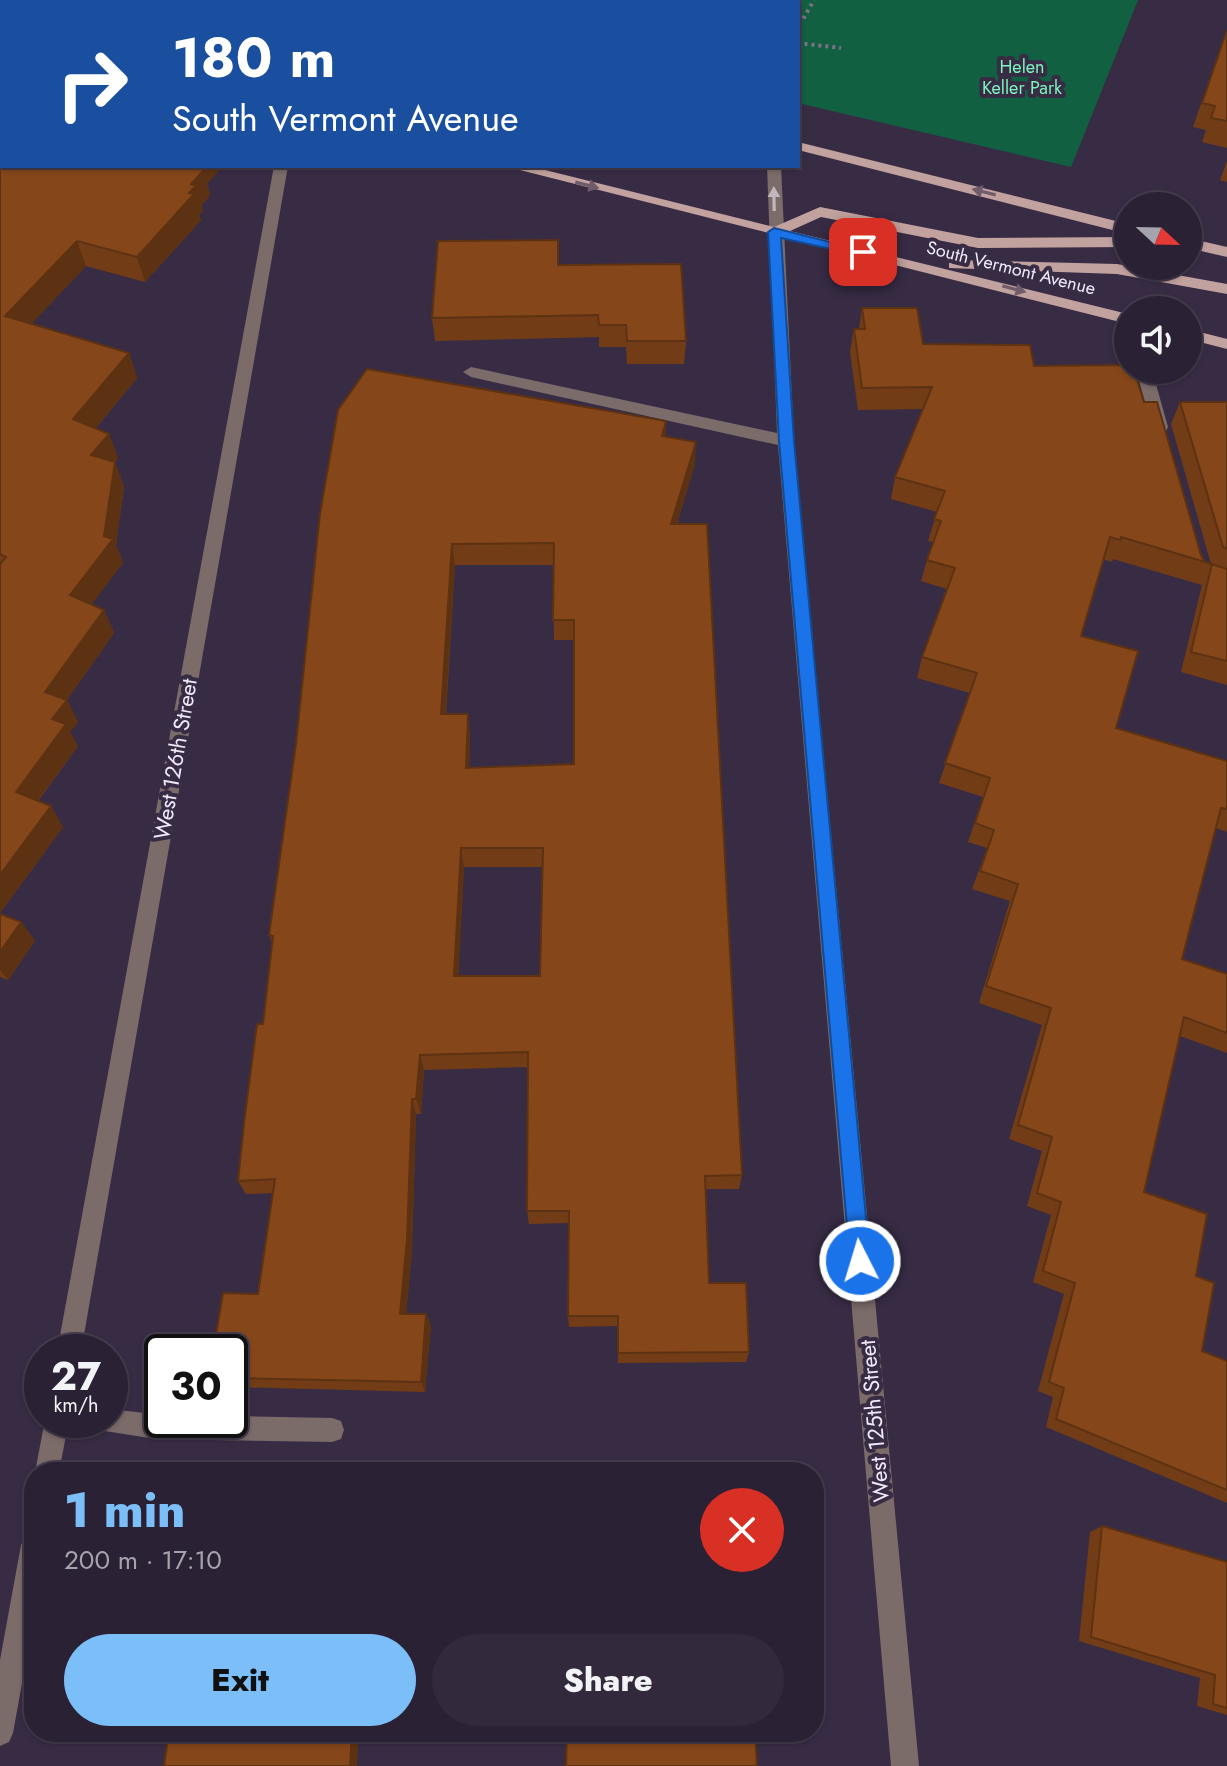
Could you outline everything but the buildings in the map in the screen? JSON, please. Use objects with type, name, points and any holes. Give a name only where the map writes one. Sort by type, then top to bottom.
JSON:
[{"type":"main road","points":[[800,147],[1114,225]]},
{"type":"main road","name":"South Vermont Avenue","points":[[519,168],[774,232],[922,265],[1114,315]]},
{"type":"main road","points":[[774,232],[820,212],[978,243],[1114,242]]},
{"type":"main road","points":[[1202,246],[1227,252]]},
{"type":"main road","points":[[922,265],[1117,269],[1227,289]]},
{"type":"main road","points":[[1202,338],[1227,344]]},
{"type":"street","name":"West 126th Street","points":[[72,1334],[281,168]]},
{"type":"street","name":"West 125th Street","points":[[774,168],[774,232],[786,441],[905,1766]]},
{"type":"street","points":[[471,372],[786,441]]},
{"type":"street","points":[[1148,384],[1165,443]]},
{"type":"street","points":[[128,1423],[156,1427],[332,1430]]},
{"type":"street","points":[[49,1462],[54,1438]]},
{"type":"street","points":[[0,1733],[24,1600]]},
{"type":"path","points":[[800,20],[814,0]]},
{"type":"path","points":[[800,46],[806,44],[841,48]]},
{"type":"green space","name":"Helen Keller Park","points":[[800,0],[1138,0],[1071,167],[800,103]]},
{"type":"route","points":[[860,1261],[786,441],[774,232],[863,252]]}]
